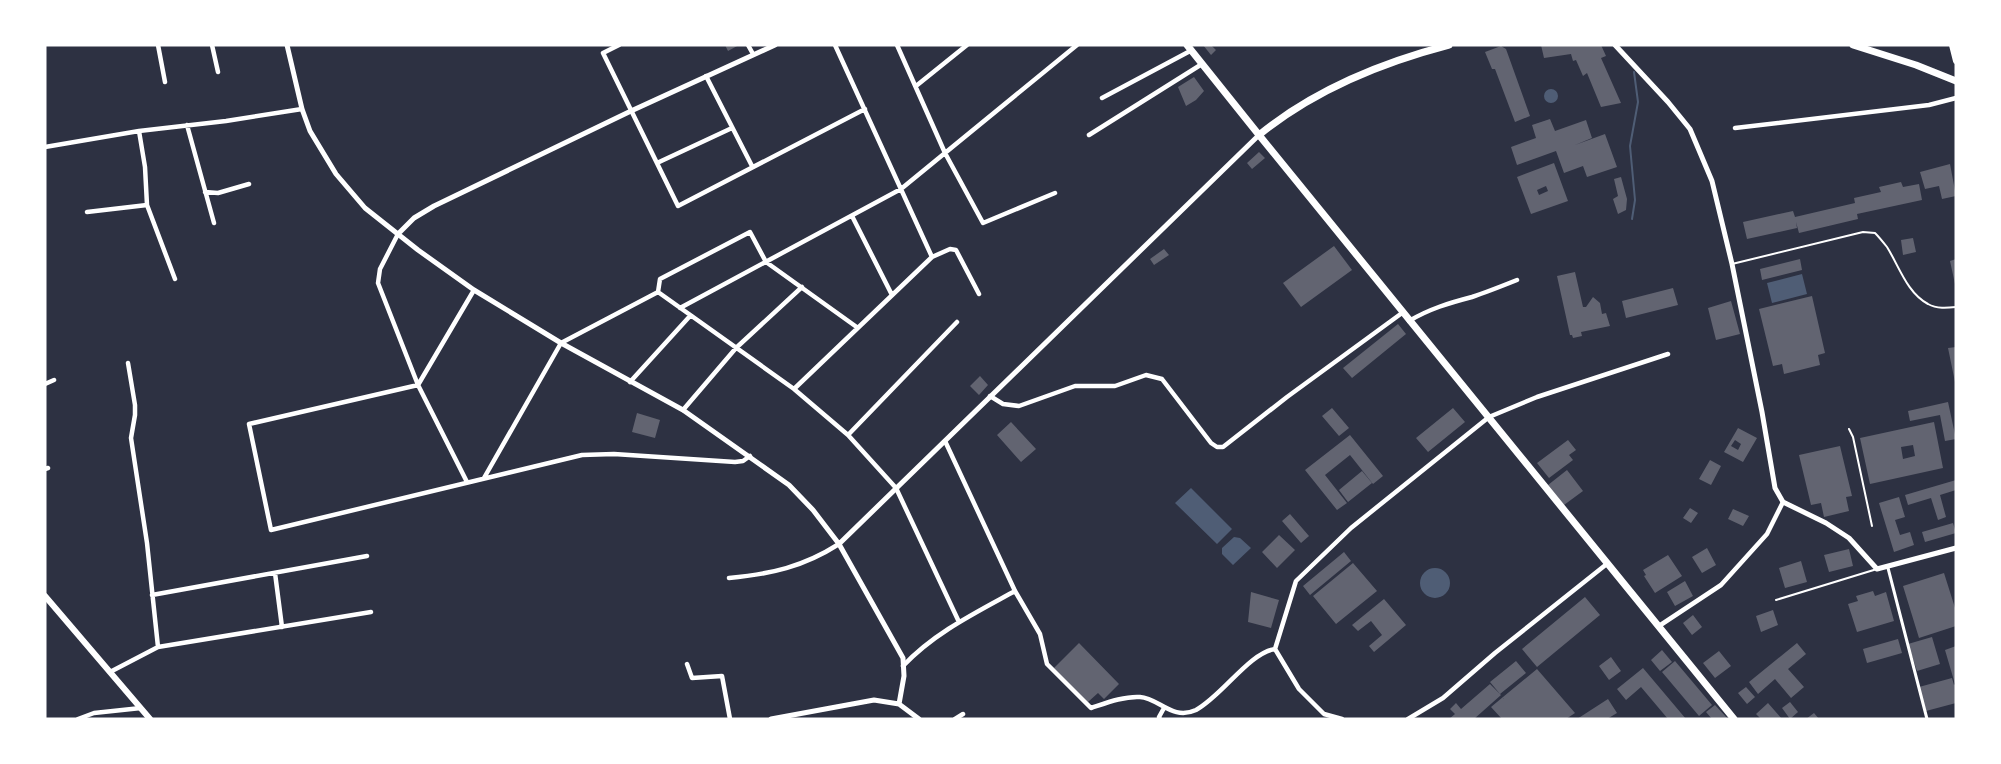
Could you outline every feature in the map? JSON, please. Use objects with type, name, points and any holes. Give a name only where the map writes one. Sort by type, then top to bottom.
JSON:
[{"type":"main road","points":[[1259,135],[1293,109],[1334,87],[1385,65],[1449,45]]},
{"type":"main road","points":[[1853,45],[1916,64],[1956,81]]},
{"type":"main road","points":[[1952,45],[1956,61]]},
{"type":"main road","points":[[1189,48],[1734,719]]},
{"type":"main road","points":[[45,596],[150,719]]},
{"type":"street","points":[[158,45],[165,82]]},
{"type":"street","points":[[212,45],[218,72]]},
{"type":"street","points":[[287,45],[302,109],[310,131],[336,174],[364,208],[474,290],[561,343],[683,410],[789,484],[839,544],[903,657],[903,688],[899,704]]},
{"type":"street","points":[[619,45],[603,52],[678,206],[865,109]]},
{"type":"street","points":[[747,45],[753,54]]},
{"type":"street","points":[[467,482],[418,385],[378,283],[380,269],[398,234],[414,219],[434,206],[775,45]]},
{"type":"street","points":[[835,45],[932,257]]},
{"type":"street","points":[[897,45],[945,153],[983,223],[1055,193]]},
{"type":"street","points":[[916,86],[966,45]]},
{"type":"street","points":[[680,308],[901,189],[1077,45]]},
{"type":"street","points":[[1615,45],[1690,129],[1712,181],[1732,264],[1775,488],[1783,502],[1826,523],[1849,538],[1877,569],[1956,548]]},
{"type":"street","points":[[1102,98],[1189,48]]},
{"type":"street","points":[[1089,135],[1202,64]]},
{"type":"street","points":[[706,76],[752,166]]},
{"type":"street","points":[[1735,128],[1929,105],[1956,98]]},
{"type":"street","points":[[45,147],[139,131],[302,109]]},
{"type":"street","points":[[187,125],[214,223]]},
{"type":"street","points":[[657,163],[732,128]]},
{"type":"street","points":[[139,131],[145,167],[147,204],[175,279]]},
{"type":"street","points":[[729,578],[755,576],[793,567],[839,544],[1259,135]]},
{"type":"street","points":[[205,192],[218,193],[249,184]]},
{"type":"street","points":[[87,212],[147,204]]},
{"type":"street","points":[[852,216],[892,295]]},
{"type":"street","points":[[658,292],[660,279],[750,232],[766,262],[858,328]]},
{"type":"street","points":[[794,389],[932,257],[950,249],[956,250],[979,294]]},
{"type":"street","points":[[1409,321],[1445,303],[1472,297],[1517,280]]},
{"type":"street","points":[[683,410],[736,348],[802,287]]},
{"type":"street","points":[[474,290],[418,385],[249,424],[271,530],[582,455],[614,454],[735,462],[743,461],[750,456]]},
{"type":"street","points":[[658,292],[794,389],[848,435],[896,488],[959,622]]},
{"type":"street","points":[[484,478],[561,343],[658,292]]},
{"type":"street","points":[[990,396],[1003,404],[1018,406],[1075,386],[1115,386],[1146,375],[1162,379],[1214,446],[1223,447],[1402,313]]},
{"type":"street","points":[[630,382],[690,316]]},
{"type":"street","points":[[848,435],[957,322]]},
{"type":"street","points":[[1342,719],[1324,714],[1299,689],[1275,648],[1296,581],[1351,528],[1490,417],[1537,397],[1668,354]]},
{"type":"street","points":[[128,363],[135,405],[131,438],[147,543],[158,647]]},
{"type":"street","points":[[45,384],[54,380]]},
{"type":"street","points":[[945,441],[1015,591],[1040,634],[1047,664],[1091,708],[1128,698],[1143,697],[1180,713],[1196,710],[1224,688],[1264,650],[1275,648]]},
{"type":"street","points":[[1659,626],[1721,585],[1767,534],[1783,502]]},
{"type":"street","points":[[152,595],[368,556]]},
{"type":"street","points":[[1408,719],[1443,698],[1496,652],[1608,563]]},
{"type":"street","points":[[1888,567],[1927,719]]},
{"type":"street","points":[[275,573],[282,627]]},
{"type":"street","points":[[903,667],[915,653],[959,622],[1015,591]]},
{"type":"street","points":[[110,672],[158,647],[371,612]]},
{"type":"street","points":[[687,664],[692,678],[722,676],[730,719]]},
{"type":"street","points":[[771,719],[874,700],[899,704],[919,719]]},
{"type":"street","points":[[78,719],[94,713],[141,708]]},
{"type":"street","points":[[1160,719],[1164,708]]},
{"type":"street","points":[[808,711],[810,719]]},
{"type":"street","points":[[955,719],[963,714]]},
{"type":"lane","points":[[1732,264],[1863,232],[1875,233],[1887,247],[1904,278],[1918,296],[1929,305],[1945,309],[1956,307]]},
{"type":"lane","points":[[1849,429],[1853,437],[1872,526]]},
{"type":"lane","points":[[1776,600],[1877,569]]},
{"type":"water","points":[[1551,89],[1556,91],[1558,96],[1556,101],[1551,103],[1546,101],[1544,96],[1546,91]]},
{"type":"water","points":[[1802,274],[1807,294],[1772,303],[1767,283]]},
{"type":"water","points":[[1191,488],[1232,529],[1217,544],[1175,503]]},
{"type":"water","points":[[1234,537],[1240,538],[1251,548],[1233,565],[1222,554],[1222,548]]},
{"type":"water","points":[[1435,568],[1445,573],[1450,583],[1445,593],[1435,598],[1425,593],[1420,583],[1425,573]]},
{"type":"building","points":[[725,45],[739,45],[728,51]]},
{"type":"building","points":[[1203,45],[1211,45],[1216,50],[1211,55]]},
{"type":"building","points":[[1541,45],[1601,45],[1606,56],[1601,58],[1621,103],[1601,107],[1587,73],[1583,76],[1571,54],[1544,58]]},
{"type":"building","points":[[1501,46],[1506,49],[1530,116],[1515,122],[1495,69],[1492,69],[1485,52]]},
{"type":"building","points":[[1194,77],[1204,91],[1186,106],[1178,87]]},
{"type":"building","points":[[1550,119],[1555,131],[1586,120],[1592,138],[1575,145],[1605,134],[1617,167],[1587,177],[1583,166],[1564,173],[1556,151],[1517,165],[1511,147],[1536,138],[1532,125]]},
{"type":"building","points":[[1259,152],[1265,158],[1252,169],[1247,163]]},
{"type":"building","points":[[1554,163],[1568,201],[1531,214],[1517,177]],"holes":[[[1546,186],[1548,191],[1539,195],[1537,190]]]},
{"type":"building","points":[[1950,164],[1956,196],[1942,199],[1939,186],[1925,189],[1920,172]]},
{"type":"building","points":[[1621,177],[1627,199],[1626,210],[1618,214],[1613,199],[1618,196],[1614,179]]},
{"type":"building","points":[[1901,182],[1903,187],[1919,184],[1922,200],[1857,214],[1858,219],[1799,233],[1796,222],[1797,228],[1747,239],[1743,222],[1793,211],[1795,217],[1855,203],[1854,198],[1881,192],[1879,187]]},
{"type":"building","points":[[1913,238],[1916,252],[1903,255],[1901,240]]},
{"type":"building","points":[[1334,246],[1352,270],[1301,307],[1283,283]]},
{"type":"building","points":[[1164,249],[1169,255],[1154,265],[1150,259]]},
{"type":"building","points":[[1800,259],[1802,270],[1762,280],[1760,269]]},
{"type":"building","points":[[1956,259],[1956,283],[1955,284],[1950,261]]},
{"type":"building","points":[[1575,272],[1583,307],[1586,307],[1593,297],[1600,303],[1602,314],[1606,313],[1610,326],[1581,332],[1582,336],[1573,338],[1570,335],[1557,276]]},
{"type":"building","points":[[1673,288],[1678,305],[1626,318],[1622,301]]},
{"type":"building","points":[[1812,296],[1825,353],[1818,355],[1820,365],[1784,374],[1782,364],[1773,366],[1759,309]]},
{"type":"building","points":[[1731,301],[1740,334],[1716,340],[1708,308]]},
{"type":"building","points":[[1398,324],[1406,334],[1352,378],[1343,368]]},
{"type":"building","points":[[1956,347],[1956,381],[1955,382],[1948,348]]},
{"type":"building","points":[[980,376],[988,385],[979,395],[970,386]]},
{"type":"building","points":[[1948,402],[1956,439],[1945,441],[1940,415],[1910,421],[1908,411]]},
{"type":"building","points":[[1332,408],[1349,428],[1339,436],[1322,416]]},
{"type":"building","points":[[1453,408],[1465,422],[1428,452],[1416,438]]},
{"type":"building","points":[[637,413],[660,420],[655,438],[632,432]]},
{"type":"building","points":[[1011,422],[1036,449],[1021,462],[997,435]]},
{"type":"building","points":[[1934,422],[1943,468],[1870,484],[1860,438]],"holes":[[[1913,445],[1915,456],[1903,459],[1901,447]]]},
{"type":"building","points":[[1738,428],[1757,438],[1743,462],[1724,452]],"holes":[[[1735,440],[1741,444],[1738,450],[1731,446]]]},
{"type":"building","points":[[1350,435],[1383,476],[1373,484],[1350,455],[1325,475],[1347,503],[1337,510],[1305,470]]},
{"type":"building","points":[[1568,440],[1576,450],[1569,455],[1573,460],[1549,478],[1537,463]]},
{"type":"building","points":[[1840,446],[1852,496],[1846,497],[1849,511],[1824,517],[1821,503],[1811,505],[1799,455]]},
{"type":"building","points":[[1710,460],[1721,466],[1711,485],[1699,479]]},
{"type":"building","points":[[1567,470],[1583,491],[1564,505],[1548,485]]},
{"type":"building","points":[[1362,471],[1372,483],[1348,502],[1339,490]]},
{"type":"building","points":[[1956,480],[1956,490],[1940,495],[1946,517],[1938,520],[1931,498],[1908,505],[1905,495]]},
{"type":"building","points":[[1899,497],[1905,517],[1895,520],[1900,535],[1910,532],[1914,545],[1894,552],[1879,503]]},
{"type":"building","points":[[1690,508],[1698,513],[1691,523],[1683,518]]},
{"type":"building","points":[[1733,509],[1749,516],[1743,526],[1728,519]]},
{"type":"building","points":[[1290,514],[1309,536],[1301,543],[1282,521]]},
{"type":"building","points":[[1953,523],[1956,533],[1925,542],[1922,532]]},
{"type":"building","points":[[1279,535],[1295,550],[1277,568],[1262,552]]},
{"type":"building","points":[[1707,548],[1716,565],[1702,573],[1692,557]]},
{"type":"building","points":[[1849,549],[1853,566],[1829,572],[1824,555]]},
{"type":"building","points":[[1344,552],[1351,561],[1310,595],[1303,586]]},
{"type":"building","points":[[1668,555],[1682,576],[1655,593],[1644,576],[1646,575],[1643,570]]},
{"type":"building","points":[[1801,561],[1807,582],[1785,588],[1779,568]]},
{"type":"building","points":[[1353,563],[1377,591],[1336,624],[1313,596]]},
{"type":"building","points":[[1944,573],[1956,611],[1956,626],[1919,638],[1903,586]]},
{"type":"building","points":[[1685,581],[1693,596],[1675,606],[1667,592]]},
{"type":"building","points":[[1873,591],[1875,596],[1886,592],[1894,621],[1857,632],[1848,604],[1858,601],[1856,596]]},
{"type":"building","points":[[1251,592],[1279,600],[1271,628],[1248,622]]},
{"type":"building","points":[[1585,597],[1600,615],[1537,667],[1522,649]]},
{"type":"building","points":[[1384,599],[1406,625],[1374,652],[1369,646],[1382,635],[1371,621],[1358,631],[1352,625]]},
{"type":"building","points":[[1773,610],[1778,625],[1761,632],[1756,616]]},
{"type":"building","points":[[1693,615],[1702,627],[1692,635],[1683,623]]},
{"type":"building","points":[[1932,637],[1940,664],[1917,671],[1908,644]]},
{"type":"building","points":[[1898,639],[1902,653],[1867,663],[1863,649]]},
{"type":"building","points":[[1079,643],[1119,684],[1104,699],[1098,693],[1088,702],[1054,668]]},
{"type":"building","points":[[1797,643],[1806,654],[1788,669],[1804,687],[1791,698],[1775,679],[1758,694],[1749,682]]},
{"type":"building","points":[[1956,646],[1956,703],[1926,711],[1919,687],[1952,678],[1955,684],[1945,650]]},
{"type":"building","points":[[1662,650],[1672,662],[1660,671],[1651,660]]},
{"type":"building","points":[[1719,651],[1731,666],[1715,678],[1703,663]]},
{"type":"building","points":[[1611,657],[1621,671],[1609,680],[1599,666]]},
{"type":"building","points":[[1516,661],[1526,673],[1500,694],[1490,682]]},
{"type":"building","points":[[1675,661],[1712,705],[1699,716],[1662,672]]},
{"type":"building","points":[[1643,668],[1686,719],[1668,719],[1641,687],[1626,700],[1617,689]]},
{"type":"building","points":[[1537,669],[1575,713],[1566,719],[1502,719],[1491,707]]},
{"type":"building","points":[[1490,684],[1501,695],[1474,719],[1449,719],[1455,714],[1450,709],[1456,703],[1461,709]]},
{"type":"building","points":[[1746,687],[1755,697],[1747,704],[1738,693]]},
{"type":"building","points":[[1608,699],[1617,713],[1607,719],[1577,719]]},
{"type":"building","points":[[1790,702],[1798,712],[1790,719],[1782,708]]},
{"type":"building","points":[[1768,703],[1782,719],[1761,719],[1756,714]]},
{"type":"building","points":[[1715,705],[1728,719],[1712,719],[1706,712]]},
{"type":"building","points":[[1814,713],[1819,719],[1806,719]]},
{"type":"waterway","points":[[1632,219],[1635,200],[1630,146],[1638,102],[1634,72]]}]
